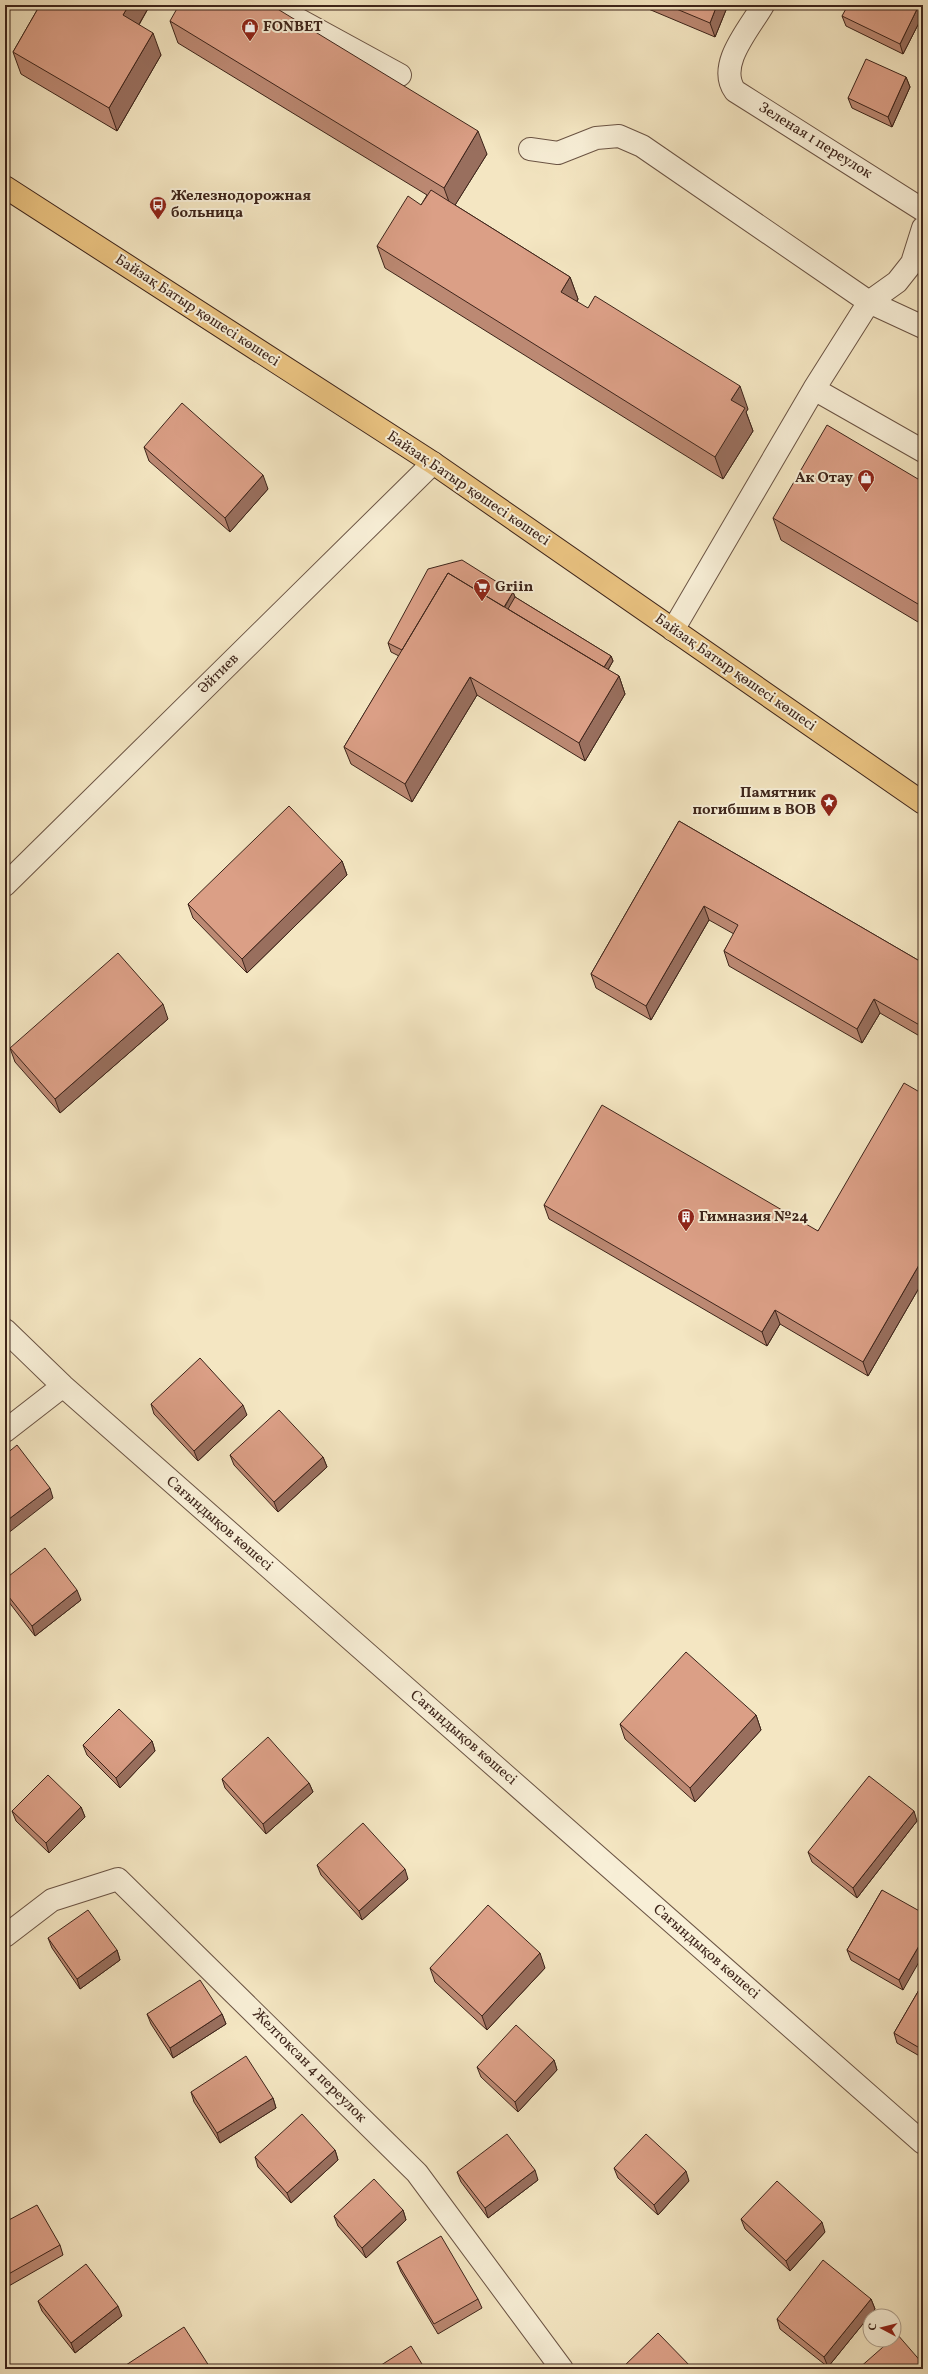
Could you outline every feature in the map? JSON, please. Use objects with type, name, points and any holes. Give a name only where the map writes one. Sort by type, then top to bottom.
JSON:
[{"type":"main road","name":"Байзақ Батыр қөшесі көшесі","points":[[5,187],[433,463],[923,803]]},
{"type":"street","points":[[272,5],[400,75]]},
{"type":"street","name":"Зеленая 1 переулок","points":[[763,5],[732,59],[730,84],[735,91],[923,210]]},
{"type":"street","points":[[530,149],[558,153],[596,138],[619,136],[642,146],[869,302],[923,327]]},
{"type":"street","points":[[673,630],[814,389],[869,302],[897,282],[912,263],[923,228]]},
{"type":"street","points":[[814,389],[923,451]]},
{"type":"street","name":"Әйтиев","points":[[5,884],[433,463]]},
{"type":"street","name":"Сағындықов көшесі","points":[[5,1330],[63,1386],[923,2143]]},
{"type":"street","points":[[5,1431],[63,1386]]},
{"type":"street","name":"Желтоксан 4 переулок","points":[[5,1936],[52,1900],[118,1879],[417,2173],[562,2369]]},
{"type":"building","points":[[40,5],[129,5],[123,15],[153,33],[109,108],[13,52]]},
{"type":"building","points":[[179,5],[271,5],[478,131],[444,188],[170,21]]},
{"type":"building","points":[[667,5],[717,5],[710,23]]},
{"type":"building","points":[[848,5],[919,5],[900,44],[842,16]]},
{"type":"building","points":[[866,59],[906,77],[888,117],[848,98]]},
{"type":"building","points":[[431,190],[570,277],[561,292],[588,308],[595,296],[740,386],[731,400],[745,408],[715,457],[377,246],[408,196],[421,205]]},
{"type":"building","points":[[182,403],[263,475],[225,518],[144,447]]},
{"type":"building","points":[[827,425],[923,482],[923,607],[773,518]]},
{"type":"building","points":[[462,560],[513,592],[504,607],[448,573],[402,650],[388,643],[428,569]]},
{"type":"building","points":[[448,573],[619,676],[579,743],[470,677],[405,784],[344,747]]},
{"type":"building","points":[[515,597],[611,656],[604,667],[508,609]]},
{"type":"building","points":[[289,806],[342,861],[242,959],[188,904]]},
{"type":"building","points":[[679,821],[923,963],[923,1027],[874,999],[857,1029],[724,951],[738,925],[704,906],[646,1006],[591,974]]},
{"type":"building","points":[[118,953],[163,1004],[55,1099],[10,1048]]},
{"type":"building","name":"Гимназия №24","points":[[904,1083],[923,1094],[923,1258],[863,1362],[775,1310],[762,1332],[544,1205],[602,1105],[818,1231]]},
{"type":"building","points":[[200,1358],[243,1405],[194,1451],[151,1404]]},
{"type":"building","points":[[279,1410],[323,1457],[274,1502],[230,1455]]},
{"type":"building","points":[[17,1445],[50,1488],[5,1522],[5,1455]]},
{"type":"building","points":[[45,1548],[77,1590],[32,1626],[5,1592],[5,1579]]},
{"type":"building","points":[[686,1652],[756,1715],[690,1788],[620,1724]]},
{"type":"building","points":[[119,1709],[152,1741],[116,1778],[83,1745]]},
{"type":"building","points":[[268,1737],[309,1783],[263,1824],[222,1779]]},
{"type":"building","points":[[48,1775],[81,1807],[46,1843],[12,1811]]},
{"type":"building","points":[[869,1776],[914,1811],[853,1888],[808,1852]]},
{"type":"building","points":[[363,1823],[405,1869],[359,1911],[317,1865]]},
{"type":"building","points":[[882,1890],[923,1913],[923,1939],[899,1980],[847,1950]]},
{"type":"building","points":[[488,1905],[540,1953],[482,2016],[430,1968]]},
{"type":"building","points":[[88,1910],[117,1950],[77,1979],[48,1938]]},
{"type":"building","points":[[200,1980],[222,2014],[170,2048],[147,2014]]},
{"type":"building","points":[[923,1983],[923,2050],[894,2033]]},
{"type":"building","points":[[516,2025],[554,2060],[515,2102],[477,2067]]},
{"type":"building","points":[[246,2056],[273,2098],[217,2133],[191,2092]]},
{"type":"building","points":[[302,2114],[335,2150],[287,2193],[255,2157]]},
{"type":"building","points":[[507,2134],[535,2170],[485,2208],[457,2172]]},
{"type":"building","points":[[646,2134],[686,2171],[654,2205],[614,2168]]},
{"type":"building","points":[[374,2179],[403,2210],[362,2248],[334,2216]]},
{"type":"building","points":[[777,2181],[822,2222],[786,2261],[741,2219]]},
{"type":"building","points":[[37,2205],[60,2245],[5,2276],[5,2222]]},
{"type":"building","points":[[441,2236],[478,2299],[434,2324],[397,2262]]},
{"type":"building","points":[[823,2260],[871,2299],[864,2308],[862,2308],[862,2310],[824,2357],[777,2319]]},
{"type":"building","points":[[86,2264],[118,2306],[71,2343],[38,2301]]},
{"type":"building","points":[[184,2327],[211,2369],[125,2369],[123,2367]]},
{"type":"building","points":[[658,2333],[693,2369],[621,2369]]},
{"type":"building","points":[[902,2340],[923,2364],[923,2369],[858,2369],[882,2348],[902,2348]]},
{"type":"building","points":[[411,2346],[425,2369],[375,2369]]},
{"type":"place","name":"FONBET","points":[[250,42]]},
{"type":"place","name":"Железнодорожная больница","points":[[158,220]]},
{"type":"place","name":"Ак Отау","points":[[866,493]]},
{"type":"place","name":"Griin","points":[[482,602]]},
{"type":"place","name":"Памятник погибшим в ВОВ","points":[[829,817]]},
{"type":"place","name":"Гимназия №24","points":[[686,1232]]}]
